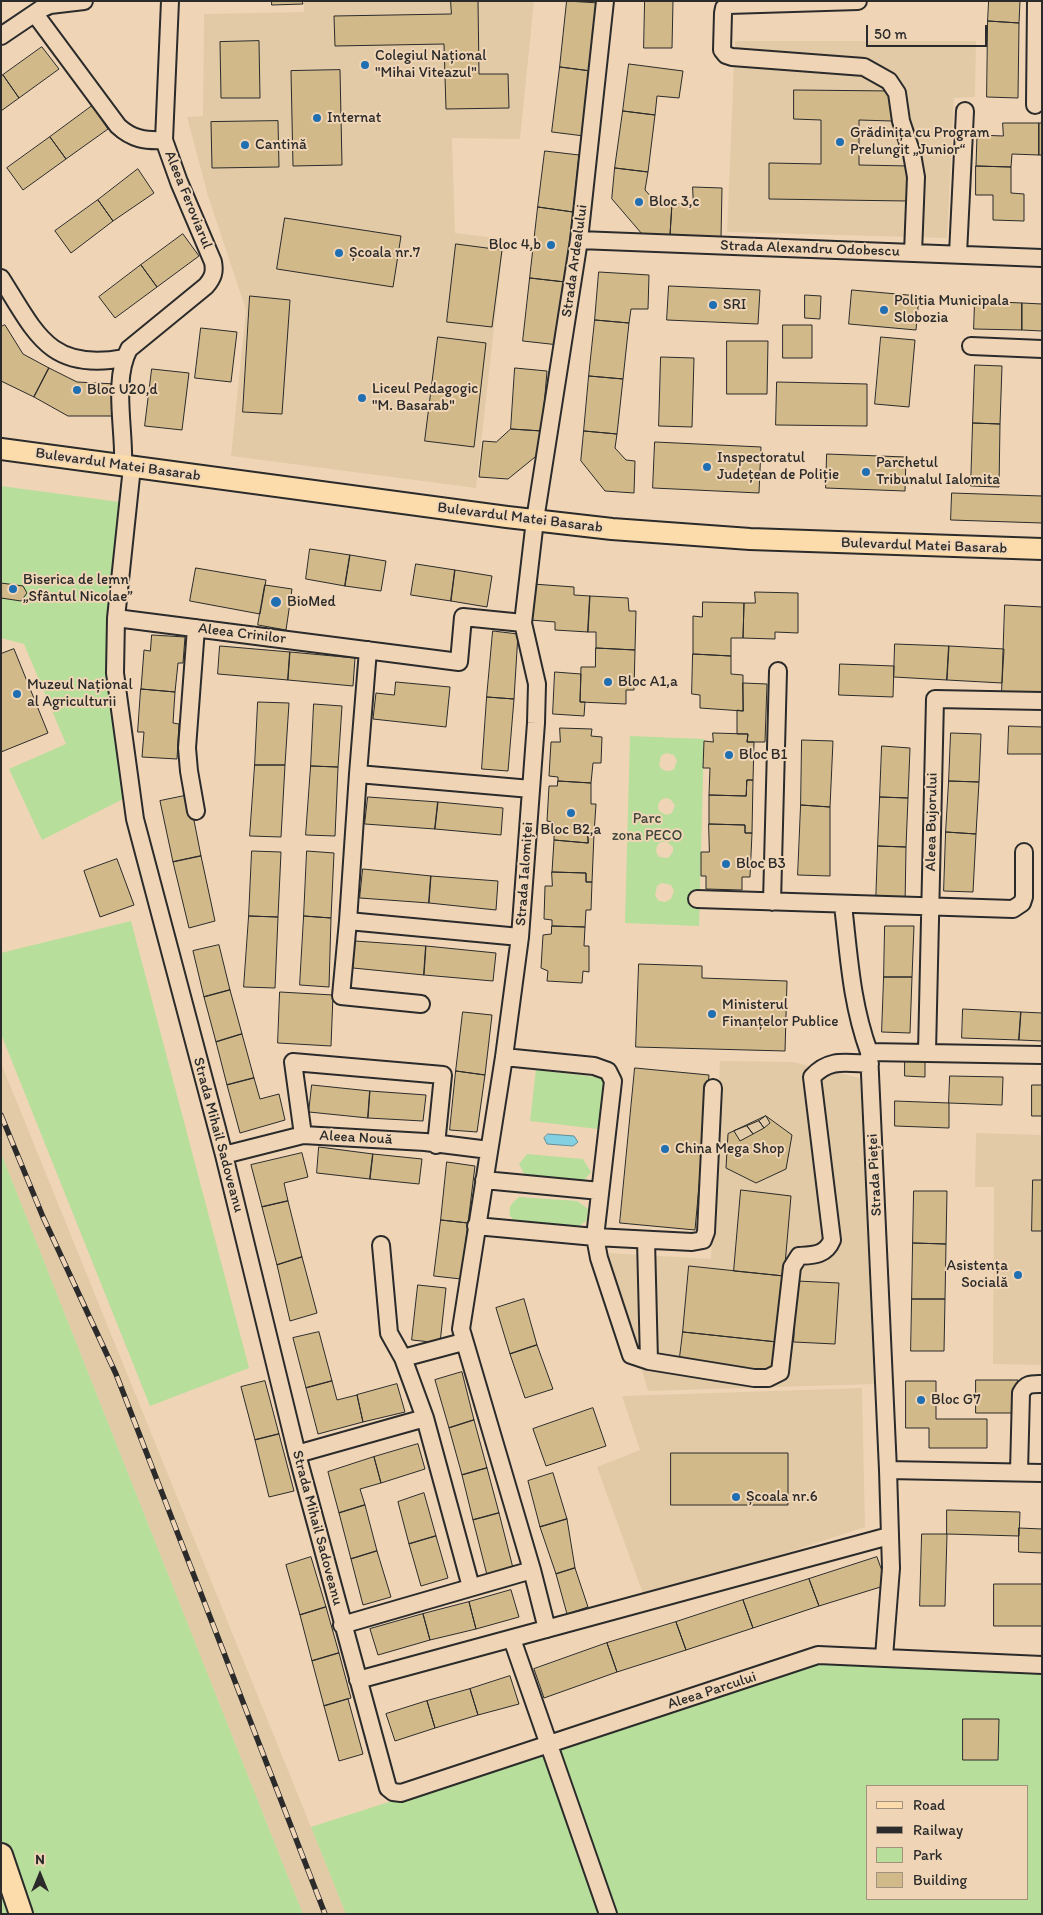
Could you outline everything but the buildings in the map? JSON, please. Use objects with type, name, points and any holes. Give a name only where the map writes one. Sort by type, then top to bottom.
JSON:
[{"type":"highway","points":[[1,1855],[21,1914]]},
{"type":"main road","name":"Bulevardul Matei Basarab","points":[[1,449],[535,520],[750,539],[1042,549]]},
{"type":"street","points":[[1,36],[50,5],[84,1]]},
{"type":"street","name":"Aleea Feroviarul","points":[[124,358],[128,349],[206,286],[212,279],[214,270],[164,140],[170,1]]},
{"type":"street","name":"Strada Ardealului","points":[[535,520],[579,240],[605,1]]},
{"type":"street","points":[[858,1],[728,5],[724,8],[723,13],[722,50],[726,56],[732,57],[864,67],[890,82],[897,93],[901,121],[912,154],[916,177],[913,253]]},
{"type":"street","points":[[1035,105],[1036,1]]},
{"type":"street","points":[[35,14],[118,126],[138,139],[164,140]]},
{"type":"street","points":[[958,254],[966,111]]},
{"type":"street","name":"Strada Alexandru Odobescu","points":[[579,240],[1042,258]]},
{"type":"street","points":[[1,278],[41,339],[51,348],[78,360],[92,362],[124,358],[120,382],[128,467]]},
{"type":"street","points":[[971,346],[1042,349]]},
{"type":"street","name":"Strada Mihail Sadoveanu","points":[[128,467],[116,618],[115,673],[134,819],[224,1155],[297,1454],[342,1624],[388,1788],[392,1792]]},
{"type":"street","name":"Strada Ialomiței","points":[[535,520],[523,623],[537,684],[520,937],[504,1057],[461,1329],[463,1342],[532,1570],[546,1629]]},
{"type":"street","name":"Aleea Crinilor","points":[[116,618],[459,662],[463,617],[523,623]]},
{"type":"street","points":[[196,628],[187,748],[188,771],[196,811]]},
{"type":"street","points":[[368,650],[341,996],[421,1004]]},
{"type":"street","points":[[772,902],[778,671]]},
{"type":"street","name":"Aleea Bujorului","points":[[927,1052],[935,699],[1042,700]]},
{"type":"street","points":[[358,774],[531,789]]},
{"type":"street","points":[[698,899],[1013,909],[1022,903],[1024,897],[1024,852]]},
{"type":"street","name":"Strada Pieței","points":[[843,905],[854,1004],[869,1058],[891,1568],[884,1657]]},
{"type":"street","points":[[348,921],[520,937]]},
{"type":"street","points":[[504,1057],[594,1066],[608,1071],[613,1081],[595,1237],[599,1258],[626,1346],[631,1355],[649,1361],[754,1378],[768,1378],[780,1372],[792,1267],[799,1256],[820,1254],[828,1249],[832,1240],[812,1077],[820,1068],[833,1063],[927,1052],[1042,1055]]},
{"type":"street","points":[[303,1135],[293,1062],[443,1074],[436,1145]]},
{"type":"street","points":[[476,1226],[595,1237],[692,1242],[703,1240],[706,1232],[713,1088]]},
{"type":"street","name":"Aleea Nouă","points":[[224,1155],[303,1135],[489,1150]]},
{"type":"street","points":[[484,1180],[600,1191]]},
{"type":"street","points":[[646,1240],[649,1361]]},
{"type":"street","points":[[381,1245],[389,1333],[403,1358],[425,1418],[471,1587]]},
{"type":"street","points":[[403,1358],[463,1342]]},
{"type":"street","points":[[1019,1472],[1021,1393],[1024,1387],[1030,1384],[1042,1384]]},
{"type":"street","points":[[297,1454],[425,1418]]},
{"type":"street","points":[[888,1470],[1042,1473]]},
{"type":"street","points":[[358,1680],[890,1536]]},
{"type":"street","points":[[342,1624],[532,1570]]},
{"type":"street","points":[[512,1639],[608,1914]]},
{"type":"street","name":"Aleea Parcului","points":[[392,1792],[401,1793],[548,1746],[818,1655],[1042,1665]]},
{"type":"shaded area","points":[[304,1],[534,1],[520,139],[452,138],[455,233],[504,239],[476,488],[231,456],[246,310],[208,196],[187,117],[203,116],[204,14],[304,12]]},
{"type":"shaded area","points":[[735,41],[976,41],[975,97],[954,98],[947,238],[727,232]]},
{"type":"shaded area","points":[[720,1061],[793,1062],[860,1078],[874,1384],[648,1391],[608,1253],[711,1259]]},
{"type":"shaded area","points":[[1,1063],[346,1914],[303,1914],[1,1153]]},
{"type":"shaded area","name":"Asistența Socială","points":[[976,1133],[1042,1135],[1042,1365],[993,1364],[994,1187],[975,1187]]},
{"type":"shaded area","name":"Școala nr.6","points":[[862,1388],[865,1527],[645,1599],[597,1467],[640,1450],[622,1396]]},
{"type":"green space","points":[[1,486],[127,503],[116,618],[131,795],[42,840],[9,769],[66,744],[24,644],[1,638]]},
{"type":"green space","name":"Parc zona PECO","points":[[630,736],[704,739],[699,926],[625,923]],"holes":[[[666,753],[674,755],[677,761],[674,769],[667,771],[662,769],[659,765],[661,756]],[[665,798],[670,799],[675,805],[672,813],[666,815],[659,811],[658,804]],[[661,842],[667,842],[673,847],[673,852],[668,858],[659,857],[656,851]],[[662,883],[671,885],[674,891],[671,899],[665,902],[659,901],[655,896],[657,886]]]},
{"type":"green space","points":[[131,921],[249,1368],[150,1406],[1,1034],[1,953]]},
{"type":"green space","points":[[536,1070],[604,1078],[598,1129],[530,1121]]},
{"type":"green space","points":[[1,1153],[285,1869],[303,1914],[1,1914]]},
{"type":"green space","points":[[527,1154],[583,1159],[591,1172],[582,1183],[527,1179],[519,1164]]},
{"type":"green space","points":[[519,1197],[577,1201],[588,1209],[586,1221],[579,1226],[514,1220],[510,1216],[510,1207]]},
{"type":"green space","points":[[822,1663],[1042,1667],[1042,1914],[346,1914],[311,1827]]},
{"type":"water","points":[[548,1134],[574,1136],[578,1142],[573,1146],[547,1144],[544,1138]]},
{"type":"railway","points":[[1,1115],[43,1217],[116,1374],[325,1914]]},
{"type":"place","name":"Colegiul Național \"Mihai Viteazul\"","points":[[365,65]]},
{"type":"place","name":"Internat","points":[[317,118]]},
{"type":"place","name":"Grădinița cu Program Prelungit „Junior“","points":[[840,142]]},
{"type":"place","name":"Cantină","points":[[245,145]]},
{"type":"place","name":"Bloc 3,c","points":[[639,202]]},
{"type":"place","name":"Bloc 4,b","points":[[551,245]]},
{"type":"place","name":"Școala nr.7","points":[[339,253]]},
{"type":"place","name":"SRI","points":[[713,305]]},
{"type":"place","name":"Politia Municipala Slobozia","points":[[884,310]]},
{"type":"place","name":"Bloc U20,d","points":[[77,390]]},
{"type":"place","name":"Liceul Pedagogic \"M. Basarab\"","points":[[362,398]]},
{"type":"place","name":"Inspectoratul Județean de Poliție","points":[[707,467]]},
{"type":"place","name":"Parchetul Tribunalul Ialomita","points":[[866,472]]},
{"type":"place","name":"Biserica de lemn „Sfântul Nicolae”","points":[[13,589]]},
{"type":"place","name":"BioMed","points":[[276,602]]},
{"type":"place","name":"Bloc A1,a","points":[[608,682]]},
{"type":"place","name":"Muzeul Național al Agriculturii","points":[[17,694]]},
{"type":"place","name":"Bloc B1","points":[[729,755]]},
{"type":"place","name":"Bloc B2,a","points":[[571,813]]},
{"type":"place","name":"Bloc B3","points":[[726,864]]},
{"type":"place","name":"Ministerul Finanțelor Publice","points":[[712,1014]]},
{"type":"place","name":"China Mega Shop","points":[[665,1149]]},
{"type":"place","name":"Asistența Socială","points":[[1018,1275]]},
{"type":"place","name":"Bloc G7","points":[[921,1400]]},
{"type":"place","name":"Școala nr.6","points":[[736,1497]]}]
